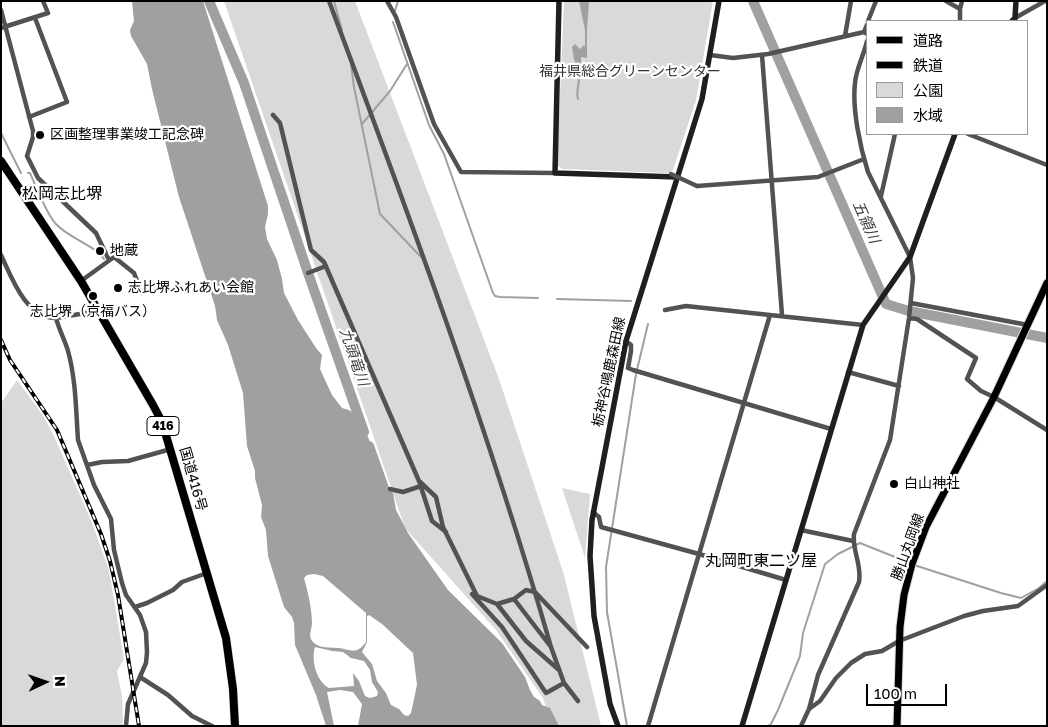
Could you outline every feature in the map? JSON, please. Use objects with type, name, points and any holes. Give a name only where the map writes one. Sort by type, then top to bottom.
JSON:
[{"type":"highway","name":"国道416号","points":[[1,162],[81,281],[162,422],[229,654],[233,689],[234,726]]},
{"type":"main road","name":"勝山丸岡線","points":[[898,726],[900,641],[904,595],[912,564],[926,527],[994,397],[1047,283]]},
{"type":"street","points":[[3,27],[48,13],[43,1]]},
{"type":"street","points":[[329,1],[415,231],[489,444],[559,670],[564,683],[578,701]]},
{"type":"street","points":[[387,1],[396,16],[434,124],[461,172],[674,176],[696,186],[826,175],[864,159]]},
{"type":"street","points":[[555,173],[559,1]]},
{"type":"street","name":"栃神谷鳴鹿森田線","points":[[618,726],[610,704],[594,616],[590,556],[594,512],[626,341],[674,176],[702,99],[719,1]]},
{"type":"street","points":[[845,36],[851,1]]},
{"type":"street","points":[[868,20],[876,1]]},
{"type":"street","points":[[946,1],[960,9]]},
{"type":"street","points":[[960,20],[962,1]]},
{"type":"street","points":[[1014,20],[1016,1]]},
{"type":"street","points":[[1014,20],[1045,1]]},
{"type":"street","points":[[1,10],[3,27],[33,137],[27,156],[38,178],[96,233],[109,260]]},
{"type":"street","points":[[29,118],[67,102],[35,18]]},
{"type":"street","points":[[710,55],[733,58],[772,54],[865,33]]},
{"type":"street","points":[[801,726],[809,709],[818,675],[859,582],[860,565],[853,548],[854,534],[890,440],[911,303],[912,278],[910,256],[868,172],[864,159],[854,93],[855,81],[866,44]]},
{"type":"street","points":[[762,55],[782,316]]},
{"type":"street","points":[[273,115],[280,123],[311,250],[326,266],[420,483],[432,520],[446,532]]},
{"type":"street","points":[[880,197],[895,135]]},
{"type":"street","points":[[742,726],[863,325],[910,256],[955,135]]},
{"type":"street","points":[[971,135],[1047,165]]},
{"type":"street","points":[[1,256],[12,280],[28,303],[40,314],[56,318],[98,311]]},
{"type":"street","points":[[81,281],[114,257],[134,272],[142,293]]},
{"type":"street","points":[[308,273],[326,266]]},
{"type":"street","points":[[911,303],[1028,326]]},
{"type":"street","points":[[665,310],[686,306],[863,325]]},
{"type":"street","points":[[648,726],[770,315]]},
{"type":"street","points":[[56,318],[58,328],[68,351],[74,386],[78,440],[111,519],[114,550],[122,583],[126,594],[143,621],[147,641],[146,664],[128,704],[126,726]]},
{"type":"street","points":[[909,318],[917,319],[976,358],[967,379],[981,391],[1047,430]]},
{"type":"street","points":[[626,341],[631,345],[628,368],[831,429]]},
{"type":"street","points":[[848,372],[899,386]]},
{"type":"street","points":[[87,465],[102,462],[128,461],[171,449]]},
{"type":"street","points":[[390,489],[403,492],[420,483]]},
{"type":"street","points":[[420,483],[436,498],[446,532],[477,596]]},
{"type":"street","points":[[594,512],[599,517],[601,527],[618,530],[786,580]]},
{"type":"street","points":[[801,530],[853,541]]},
{"type":"street","points":[[135,607],[173,590],[182,582],[207,573]]},
{"type":"street","points":[[809,709],[820,701],[836,678],[851,663],[865,654],[882,651],[900,641],[964,616],[1018,606],[1047,585]]},
{"type":"street","points":[[497,604],[514,600],[526,590],[535,592],[587,647]]},
{"type":"street","points":[[559,670],[526,641],[497,604],[472,594],[502,627],[546,693],[564,683]]},
{"type":"street","points":[[514,600],[551,647]]},
{"type":"street","points":[[140,677],[168,695],[192,716],[212,726]]},
{"type":"green space","points":[[224,1],[355,1],[499,379],[564,575],[601,726],[552,726],[543,698],[496,630],[405,528]]},
{"type":"green space","name":"福井県総合グリーンセンター","points":[[564,1],[713,1],[696,100],[673,170],[669,173],[562,169],[557,165]]},
{"type":"green space","points":[[17,380],[42,414],[53,434],[91,520],[109,570],[124,659],[117,671],[122,696],[123,726],[1,726],[1,403]]},
{"type":"green space","points":[[562,488],[590,494],[585,558]]},
{"type":"water","points":[[132,1],[203,1],[268,206],[265,227],[267,239],[277,260],[284,293],[298,320],[322,355],[320,369],[332,395],[342,408],[349,410],[357,416],[363,425],[375,454],[373,461],[375,471],[379,479],[393,493],[396,510],[408,533],[448,590],[502,643],[525,677],[534,697],[542,705],[550,708],[559,726],[358,726],[362,704],[353,692],[340,690],[327,692],[334,726],[326,726],[316,695],[295,645],[294,623],[284,607],[268,556],[266,530],[261,517],[262,505],[255,471],[247,446],[243,393],[228,345],[217,320],[215,306],[179,197],[147,64],[131,36],[130,30],[134,21]],"holes":[[[307,575],[323,576],[366,613],[366,642],[359,649],[354,651],[322,647],[311,640],[311,612],[304,578]],[[369,615],[382,624],[413,653],[417,685],[411,713],[408,716],[391,705],[386,693],[377,681],[372,664],[362,652],[367,642],[367,616]],[[315,647],[343,652],[351,658],[364,661],[370,670],[372,682],[378,692],[377,696],[370,698],[365,696],[359,681],[353,673],[354,686],[329,688],[318,675],[314,664]]]},
{"type":"water","points":[[579,1],[589,1],[587,30],[585,30]]},
{"type":"water","points":[[575,44],[580,49],[584,45],[587,51],[587,58],[581,57],[581,65],[577,68],[572,47]]},
{"type":"waterway","name":"九頭竜川","points":[[209,1],[244,83],[364,432]]},
{"type":"waterway","points":[[334,1],[342,30]]},
{"type":"waterway","points":[[395,11],[398,1]]},
{"type":"waterway","name":"五領川","points":[[753,1],[886,304],[909,311],[1047,338]]},
{"type":"waterway","points":[[393,22],[429,125],[444,154],[493,293],[495,296],[500,297],[538,298]]},
{"type":"waterway","points":[[586,30],[586,50]]},
{"type":"waterway","points":[[351,64],[380,214],[421,257]]},
{"type":"waterway","points":[[362,124],[390,91],[407,64]]},
{"type":"waterway","points":[[578,68],[578,99]]},
{"type":"waterway","points":[[1,133],[21,173]]},
{"type":"waterway","points":[[28,173],[30,173],[53,221],[62,230],[95,250],[104,259]]},
{"type":"waterway","points":[[557,299],[631,301]]},
{"type":"waterway","points":[[627,726],[607,612],[606,567],[636,374],[648,324]]},
{"type":"waterway","name":"九頭竜川","points":[[369,446],[385,491]]},
{"type":"waterway","points":[[768,726],[778,710],[800,656],[803,633],[825,564],[838,554],[860,543],[910,563]]},
{"type":"waterway","points":[[914,565],[1021,598],[1047,581]]},
{"type":"railway","points":[[1,340],[10,360],[57,430],[101,534],[118,595],[139,726]]},
{"type":"place","name":"区画整理事業竣工記念碑","points":[[40,135]]},
{"type":"place","name":"地蔵","points":[[100,251]]},
{"type":"place","name":"志比堺ふれあい会館","points":[[118,288]]},
{"type":"place","name":"志比堺（京福バス）","points":[[93,296]]},
{"type":"place","name":"白山神社","points":[[894,484]]},
{"type":"district","name":"松岡志比堺","points":[[62,194]]},
{"type":"district","name":"丸岡町東二ツ屋","points":[[761,561]]}]
